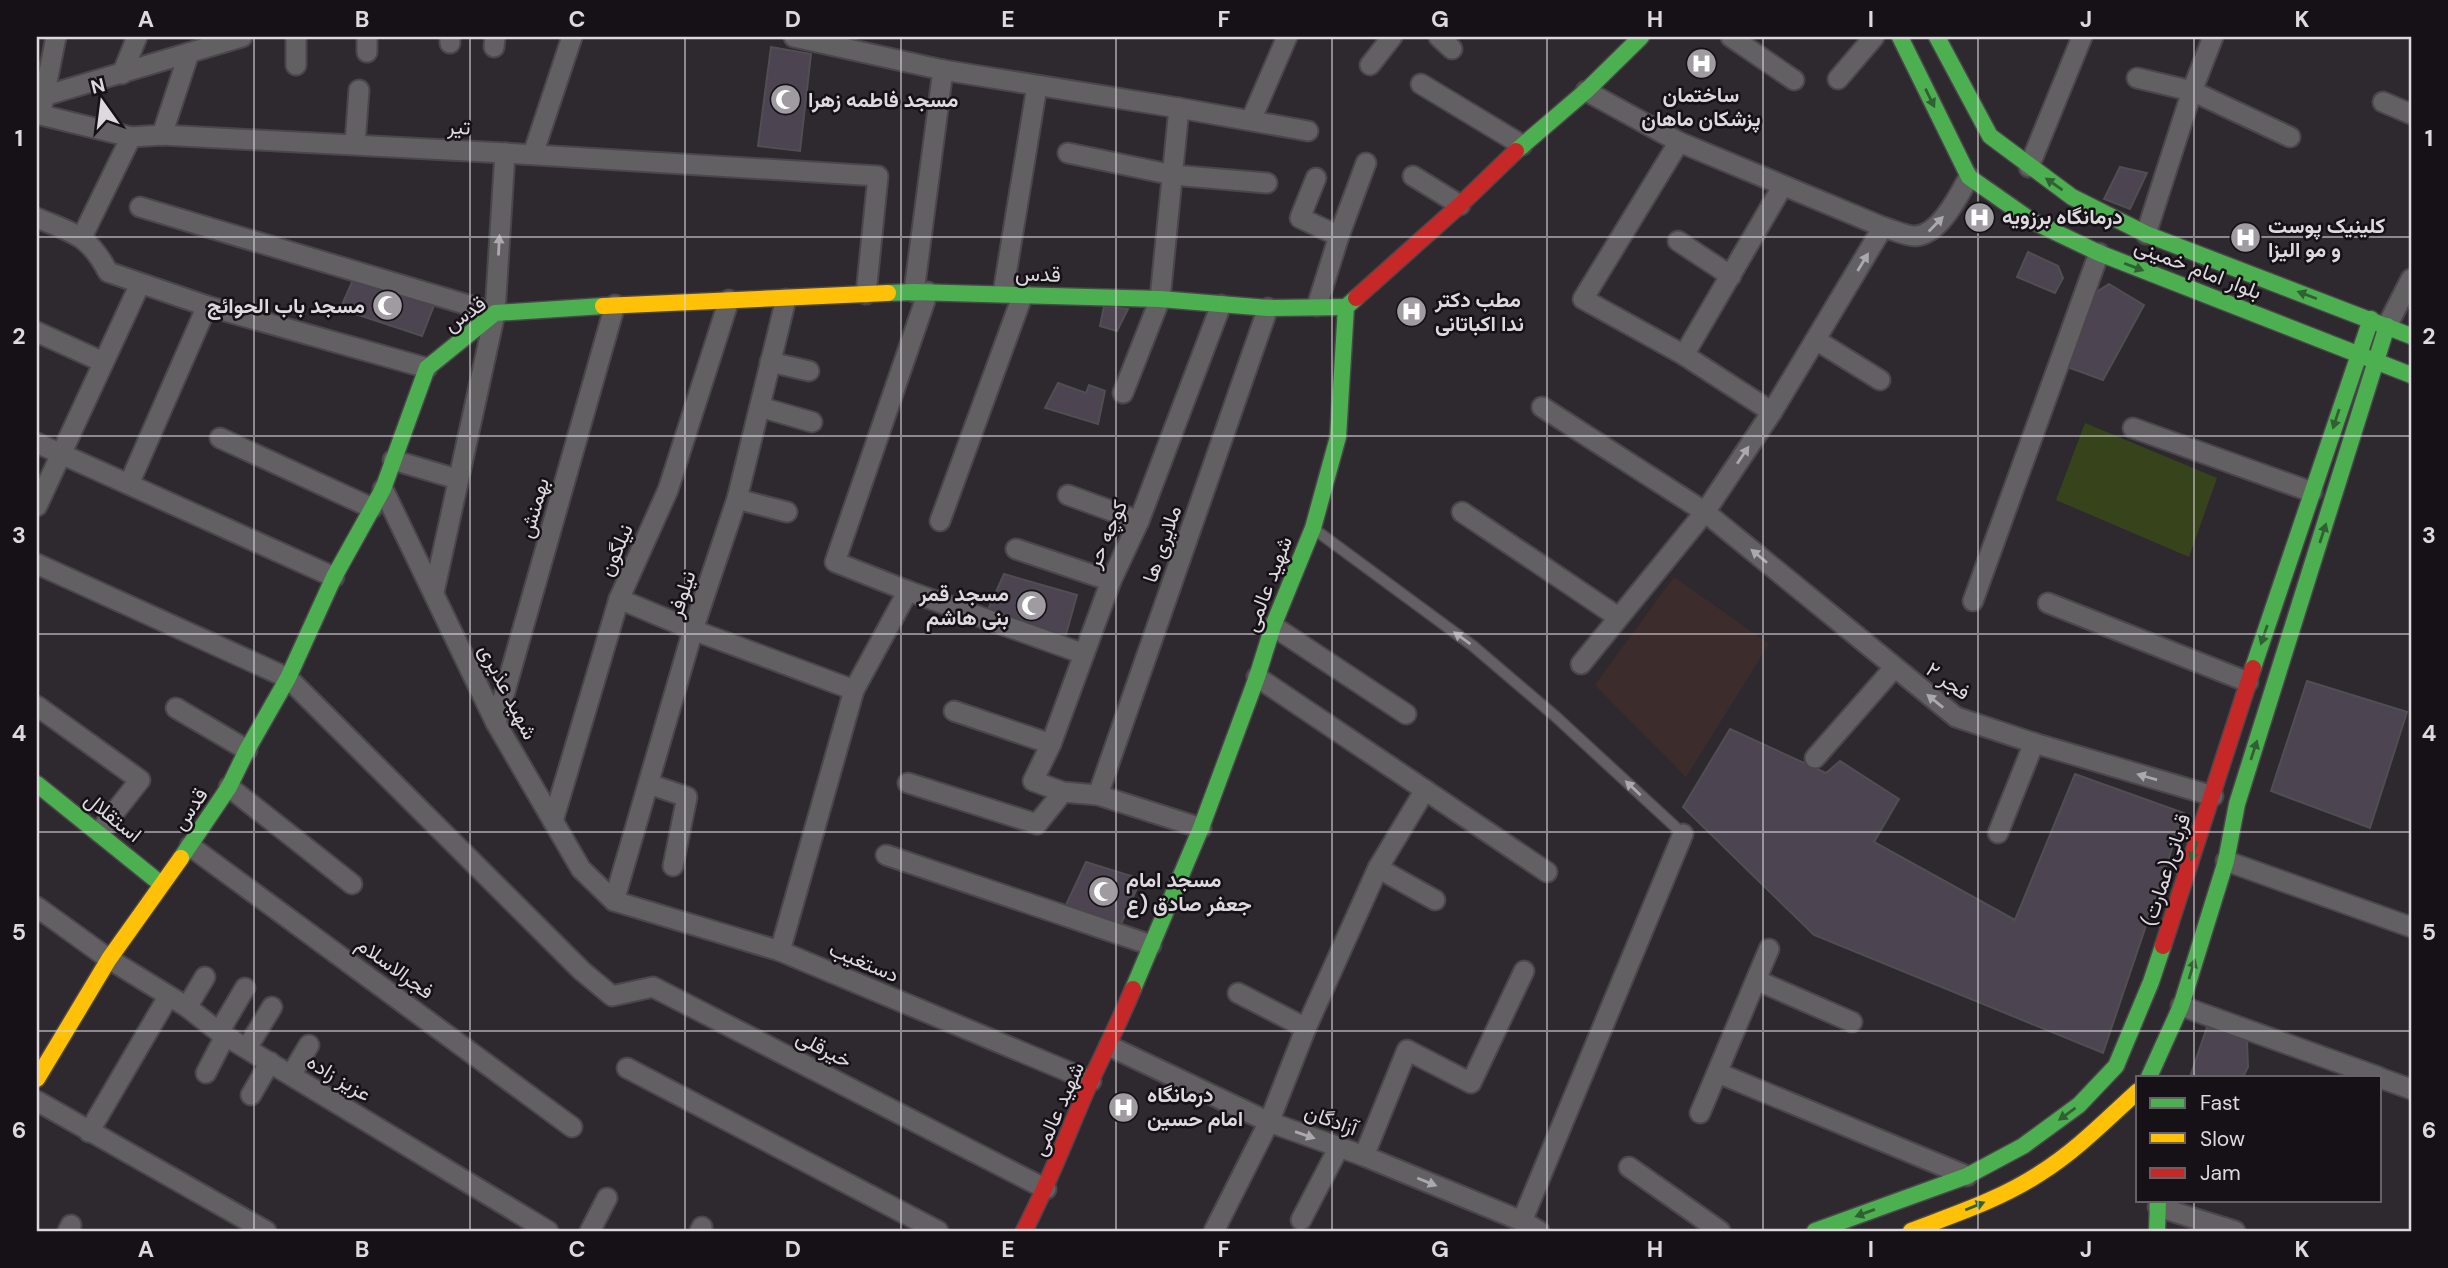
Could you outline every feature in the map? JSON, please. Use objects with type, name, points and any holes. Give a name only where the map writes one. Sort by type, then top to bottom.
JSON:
[{"type":"main road","points":[[1346,307],[1460,205],[1521,145],[1586,91],[1642,37]]},
{"type":"main road","name":"بلوار امام خمینی","points":[[1900,37],[1969,177],[2032,221],[2099,253],[2411,375]]},
{"type":"main road","name":"بلوار امام خمینی","points":[[1937,37],[1990,136],[2072,197],[2146,234],[2411,336]]},
{"type":"main road","name":"قدس","points":[[37,1079],[109,959],[229,787],[288,678],[334,577],[383,489],[427,368],[495,313],[921,292],[1160,299],[1268,308],[1346,307]]},
{"type":"main road","name":"شهید عالمی","points":[[1024,1231],[1046,1189],[1091,1081],[1109,1046],[1201,828],[1273,626],[1313,528],[1338,437],[1346,307]]},
{"type":"main road","points":[[2149,1076],[2181,1006],[2226,861],[2237,804],[2377,362],[2379,322]]},
{"type":"main road","name":"(عمارت)قربانی","points":[[1815,1231],[1967,1176],[2023,1146],[2079,1105],[2116,1066],[2151,982],[2358,354],[2379,322]]},
{"type":"main road","name":"استقلال","points":[[37,784],[161,884]]},
{"type":"main road","points":[[2213,796],[2237,804]]},
{"type":"main road","points":[[2116,1066],[2136,1079]]},
{"type":"main road","points":[[1911,1231],[1984,1203],[2026,1183],[2075,1149],[2136,1093]]},
{"type":"main road","points":[[2157,1231],[2158,1203]]},
{"type":"street","points":[[40,108],[56,37]]},
{"type":"street","points":[[122,74],[136,37]]},
{"type":"street","points":[[40,108],[122,74],[242,37]]},
{"type":"street","points":[[296,37],[296,65]]},
{"type":"street","points":[[533,154],[572,37]]},
{"type":"street","points":[[799,37],[943,70],[1308,131]]},
{"type":"street","points":[[1251,120],[1287,37]]},
{"type":"street","points":[[1370,65],[1392,37]]},
{"type":"street","points":[[1731,37],[1794,80]]},
{"type":"street","points":[[1838,79],[1874,37]]},
{"type":"street","points":[[2029,167],[2082,37]]},
{"type":"street","points":[[2146,234],[2192,91],[2213,37]]},
{"type":"street","points":[[162,135],[189,53]]},
{"type":"street","points":[[943,70],[921,292],[835,562],[1084,654]]},
{"type":"street","points":[[2137,78],[2192,91],[2290,137]]},
{"type":"street","points":[[1421,83],[1521,145]]},
{"type":"street","points":[[940,521],[1013,294],[1037,86]]},
{"type":"street","points":[[355,144],[359,90]]},
{"type":"street","points":[[1586,91],[1679,142],[1883,228],[1915,236],[1931,232],[1954,205],[1969,177]]},
{"type":"street","points":[[2383,102],[2411,114]]},
{"type":"street","name":"تیر","points":[[40,108],[131,136],[162,135],[355,144],[878,176],[866,294]]},
{"type":"street","points":[[1123,393],[1160,299],[1179,108]]},
{"type":"street","points":[[82,237],[131,136]]},
{"type":"street","points":[[1679,142],[1584,299],[1684,355],[1772,412]]},
{"type":"street","points":[[434,593],[495,313],[505,153]]},
{"type":"street","points":[[1068,153],[1173,175],[1267,183]]},
{"type":"street","points":[[1317,306],[1366,163]]},
{"type":"street","points":[[1413,176],[1460,205]]},
{"type":"street","points":[[1316,178],[1300,218],[1339,236]]},
{"type":"street","points":[[1684,355],[1782,187]]},
{"type":"street","points":[[140,207],[495,313]]},
{"type":"street","points":[[37,218],[82,237],[98,252],[108,272],[206,306],[427,368]]},
{"type":"street","points":[[1581,664],[1705,512],[1772,412],[1883,228]]},
{"type":"street","points":[[1678,241],[1731,276]]},
{"type":"street","points":[[1973,601],[2099,253]]},
{"type":"street","points":[[2379,322],[2411,279]]},
{"type":"street","points":[[37,506],[140,284]]},
{"type":"street","name":"نیلوفر","points":[[614,901],[693,630],[737,499],[786,299]]},
{"type":"street","name":"نیلگون","points":[[552,821],[619,599],[668,489],[729,300]]},
{"type":"street","name":"بهمنش","points":[[496,723],[615,305]]},
{"type":"street","name":"کوچه حر","points":[[1063,792],[1033,781],[1051,744],[1111,582],[1139,521],[1220,305]]},
{"type":"street","points":[[129,484],[206,306]]},
{"type":"street","name":"ملایری ها","points":[[1098,794],[1268,308]]},
{"type":"street","points":[[37,332],[103,362]]},
{"type":"street","points":[[1816,340],[1880,380]]},
{"type":"street","points":[[771,362],[809,371]]},
{"type":"street","points":[[760,407],[812,422]]},
{"type":"street","name":"فجر ۲","points":[[1542,407],[1705,512],[1956,717],[2213,796]]},
{"type":"street","points":[[2133,428],[2312,492]]},
{"type":"street","points":[[220,438],[372,508]]},
{"type":"street","points":[[37,443],[334,577]]},
{"type":"street","points":[[393,460],[457,479]]},
{"type":"street","name":"شهید عذیری","points":[[383,489],[496,723],[581,869],[614,901]]},
{"type":"street","points":[[1068,495],[1139,521]]},
{"type":"street","points":[[737,499],[788,512]]},
{"type":"street","points":[[1462,512],[1618,617]]},
{"type":"street","points":[[1016,549],[1111,582]]},
{"type":"street","points":[[37,564],[288,678]]},
{"type":"street","points":[[780,951],[854,690],[908,591]]},
{"type":"street","points":[[619,599],[693,630],[854,690]]},
{"type":"street","points":[[2048,603],[2248,682]]},
{"type":"street","points":[[1273,626],[1406,714]]},
{"type":"street","points":[[1815,758],[1894,668]]},
{"type":"street","points":[[1257,677],[1547,872]]},
{"type":"street","name":"خیرقلی","points":[[288,678],[582,971],[612,996],[653,987],[1046,1189]]},
{"type":"street","points":[[37,706],[141,780],[99,832]]},
{"type":"street","points":[[176,708],[247,750]]},
{"type":"street","points":[[954,711],[1051,744]]},
{"type":"street","points":[[1998,833],[2034,743]]},
{"type":"street","points":[[908,783],[1037,824],[1063,792],[1098,794],[1201,828]]},
{"type":"street","points":[[649,784],[687,797],[673,866]]},
{"type":"street","points":[[229,787],[352,884]]},
{"type":"street","points":[[1214,1231],[1269,1122],[1306,1028],[1378,868],[1425,790]]},
{"type":"street","points":[[1530,1226],[1683,834]]},
{"type":"street","name":"فجرالاسلام","points":[[190,846],[572,1127]]},
{"type":"street","points":[[886,855],[1151,945]]},
{"type":"street","points":[[2226,861],[2411,927]]},
{"type":"street","points":[[1378,868],[1435,900]]},
{"type":"street","name":"دستغیب","points":[[614,901],[780,951],[1091,1081]]},
{"type":"street","name":"عزیز زاده","points":[[37,907],[109,959],[187,1007],[222,1034],[548,1231]]},
{"type":"street","points":[[1700,1113],[1769,949]]},
{"type":"street","points":[[1364,1156],[1407,1050],[1471,1083],[1524,971]]},
{"type":"street","points":[[187,1007],[205,977]]},
{"type":"street","points":[[1756,980],[1852,1022]]},
{"type":"street","points":[[206,1073],[244,988]]},
{"type":"street","points":[[1238,993],[1306,1028]]},
{"type":"street","points":[[89,1132],[168,997]]},
{"type":"street","points":[[2181,1006],[2376,1076]]},
{"type":"street","points":[[247,1048],[272,1007]]},
{"type":"street","points":[[292,1076],[309,1045]]},
{"type":"street","name":"آزادگان","points":[[1109,1046],[1269,1122],[1364,1156],[1530,1226]]},
{"type":"street","points":[[251,1095],[270,1062]]},
{"type":"street","points":[[628,1068],[938,1231]]},
{"type":"street","points":[[1718,1073],[1967,1176]]},
{"type":"street","points":[[2382,1078],[2411,1089]]},
{"type":"street","points":[[37,1101],[266,1231]]},
{"type":"street","points":[[1301,1220],[1339,1147]]},
{"type":"street","points":[[1629,1167],[1720,1231]]},
{"type":"street","points":[[590,1231],[607,1198]]},
{"type":"street","points":[[2158,1203],[2235,1231]]},
{"type":"lane","points":[[1313,528],[1473,646],[1555,716],[1683,834]]},
{"type":"shaded area","points":[[1674,577],[1769,644],[1686,777],[1595,685]]},
{"type":"green space","points":[[2085,423],[2217,478],[2189,557],[2056,500]]},
{"type":"building","name":"مسجد فاطمه زهرا","points":[[771,47],[811,54],[800,151],[758,146]]},
{"type":"building","points":[[2120,167],[2147,173],[2130,209],[2104,199]]},
{"type":"building","points":[[2028,252],[2058,266],[2063,278],[2055,293],[2017,277]]},
{"type":"building","name":"مسجد باب الحوائج","points":[[354,278],[435,303],[422,336],[340,309]]},
{"type":"building","points":[[2109,284],[2144,305],[2103,380],[2067,367],[2095,293]]},
{"type":"building","points":[[1104,306],[1128,309],[1117,331],[1100,326]]},
{"type":"building","points":[[1058,383],[1086,393],[1089,385],[1105,391],[1098,424],[1045,408]]},
{"type":"building","name":"مسجد قمر بنی هاشم","points":[[1004,574],[1077,595],[1065,638],[985,616]]},
{"type":"building","points":[[2307,681],[2407,712],[2370,828],[2271,791]]},
{"type":"building","points":[[1730,729],[1826,773],[1840,761],[1899,799],[1874,842],[2015,920],[2075,774],[2184,813],[2103,1053],[1814,935],[1683,807]]},
{"type":"building","name":"مسجد امام جعفر صادق (ع","points":[[1086,862],[1141,879],[1121,924],[1066,905]]},
{"type":"building","points":[[2207,1027],[2247,1041],[2248,1067],[2244,1076],[2191,1074]]},
{"type":"traffic: fast","points":[[1516,151],[1586,91],[1641,37]]},
{"type":"traffic: fast","points":[[1900,37],[1969,177],[2032,221],[2099,253],[2411,375]]},
{"type":"traffic: fast","points":[[1937,37],[1990,136],[2072,197],[2146,234],[2411,336]]},
{"type":"traffic: fast","points":[[888,293],[1160,299],[1268,308],[1346,307]]},
{"type":"traffic: fast","points":[[1133,989],[1201,828],[1273,626],[1313,528],[1338,437],[1346,307],[1356,298]]},
{"type":"traffic: fast","points":[[181,858],[229,787],[288,678],[334,577],[383,489],[427,368],[495,313],[603,306]]},
{"type":"traffic: fast","points":[[2253,668],[2371,319]]},
{"type":"traffic: fast","points":[[2149,1076],[2181,1006],[2226,861],[2237,804],[2387,326]]},
{"type":"traffic: fast","points":[[37,784],[161,884]]},
{"type":"traffic: fast","points":[[1815,1231],[1967,1176],[2023,1146],[2079,1105],[2116,1066],[2163,946]]},
{"type":"traffic: fast","points":[[2157,1231],[2158,1202]]},
{"type":"traffic: slow","points":[[603,306],[888,293]]},
{"type":"traffic: slow","points":[[37,1079],[109,959],[181,858]]},
{"type":"traffic: slow","points":[[1911,1231],[1993,1199],[2039,1174],[2078,1145],[2136,1093]]},
{"type":"traffic: jam","points":[[1356,298],[1516,151]]},
{"type":"traffic: jam","points":[[2163,946],[2253,668]]},
{"type":"traffic: jam","points":[[1024,1231],[1133,989]]},
{"type":"place","name":"ساختمان پزشکان ماهان","points":[[1701,63]]},
{"type":"place","name":"مسجد فاطمه زهرا","points":[[785,100]]},
{"type":"place","name":"درمانگاه برزویه","points":[[1979,217]]},
{"type":"place","name":"کلینیک پوست و مو الیزا","points":[[2245,238]]},
{"type":"place","name":"مسجد باب الحوائج","points":[[388,306]]},
{"type":"place","name":"مطب دکتر ندا اکباتانی","points":[[1412,312]]},
{"type":"place","name":"مسجد قمر بنی هاشم","points":[[1032,606]]},
{"type":"place","name":"مسجد امام جعفر صادق (ع","points":[[1103,892]]},
{"type":"place","name":"درمانگاه امام حسین","points":[[1124,1107]]}]
